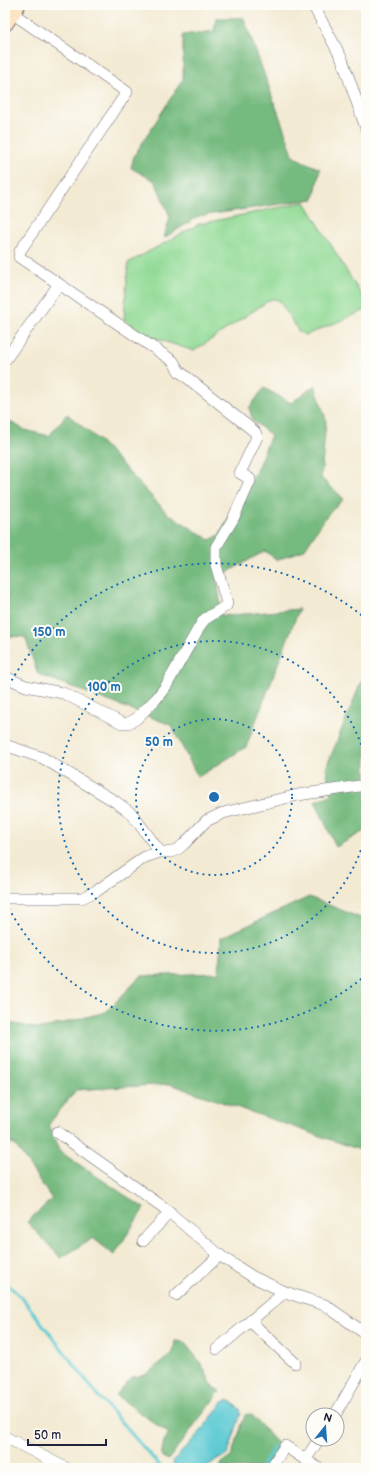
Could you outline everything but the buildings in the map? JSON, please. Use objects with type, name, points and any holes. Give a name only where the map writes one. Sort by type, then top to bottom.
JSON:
[{"type":"street","points":[[313,5],[342,59],[366,128]]},
{"type":"street","points":[[5,678],[26,686],[63,693],[122,723],[128,723],[136,719],[166,686],[201,624],[205,619],[226,606],[227,603],[216,565],[216,547],[234,519],[250,481],[250,479],[240,473],[257,436],[255,432],[228,409],[179,371],[173,362],[19,256],[20,250],[127,92],[11,14]]},
{"type":"street","points":[[5,360],[59,284]]},
{"type":"street","points":[[5,745],[43,758],[116,802],[132,814],[160,852]]},
{"type":"street","points":[[5,898],[82,898],[98,890],[145,857],[160,852],[172,852],[178,849],[206,821],[223,813],[298,795],[366,785]]},
{"type":"street","points":[[57,1132],[170,1212],[220,1256],[253,1278],[285,1292],[325,1305],[366,1334]]},
{"type":"street","points":[[143,1241],[170,1212]]},
{"type":"street","points":[[176,1295],[220,1256]]},
{"type":"street","points":[[217,1349],[285,1292]]},
{"type":"street","points":[[250,1321],[295,1363]]},
{"type":"street","points":[[340,1407],[366,1361]]},
{"type":"street","points":[[5,1437],[66,1468]]},
{"type":"street","points":[[271,1468],[285,1446],[318,1468]]},
{"type":"street","points":[[306,1459],[314,1447]]},
{"type":"green space","points":[[216,18],[244,18],[294,157],[320,169],[314,199],[199,216],[164,238],[170,217],[155,181],[131,168],[134,156],[183,79],[183,35],[214,31]]},
{"type":"green space","points":[[305,202],[366,303],[366,310],[306,335],[299,332],[279,300],[271,299],[194,351],[145,335],[124,319],[128,263],[199,224]]},
{"type":"green space","points":[[315,385],[326,420],[321,478],[344,499],[328,514],[304,550],[277,560],[265,551],[217,578],[222,616],[299,609],[246,747],[198,777],[171,725],[38,674],[25,637],[5,636],[5,419],[25,430],[49,436],[67,414],[101,442],[167,513],[210,540],[219,535],[256,471],[271,435],[253,421],[249,408],[264,388],[291,403]]},
{"type":"green space","points":[[366,670],[366,830],[336,847],[315,801],[331,795],[326,768]]},
{"type":"green space","points":[[309,897],[363,919],[366,918],[366,1152],[170,1084],[76,1090],[49,1124],[59,1151],[144,1208],[114,1255],[93,1238],[61,1258],[27,1222],[52,1199],[16,1146],[5,1140],[5,1022],[40,1029],[106,1012],[141,976],[219,973],[221,938]]},
{"type":"green space","points":[[175,1341],[184,1342],[200,1362],[213,1387],[220,1391],[168,1460],[161,1456],[164,1441],[169,1434],[116,1395],[132,1377],[145,1375],[173,1353]]},
{"type":"green space","points":[[251,1414],[279,1445],[265,1468],[220,1468],[222,1463],[231,1457],[245,1415]]},
{"type":"water","points":[[229,1400],[240,1409],[241,1413],[228,1454],[217,1459],[205,1468],[182,1468],[174,1466],[173,1462],[175,1459],[201,1431],[224,1401]]},
{"type":"waterway","points":[[5,124],[8,146],[8,157],[5,167]]},
{"type":"waterway","points":[[5,1282],[23,1299],[99,1397],[159,1465],[164,1468]]},
{"type":"waterway","points":[[261,1468],[274,1447]]}]
